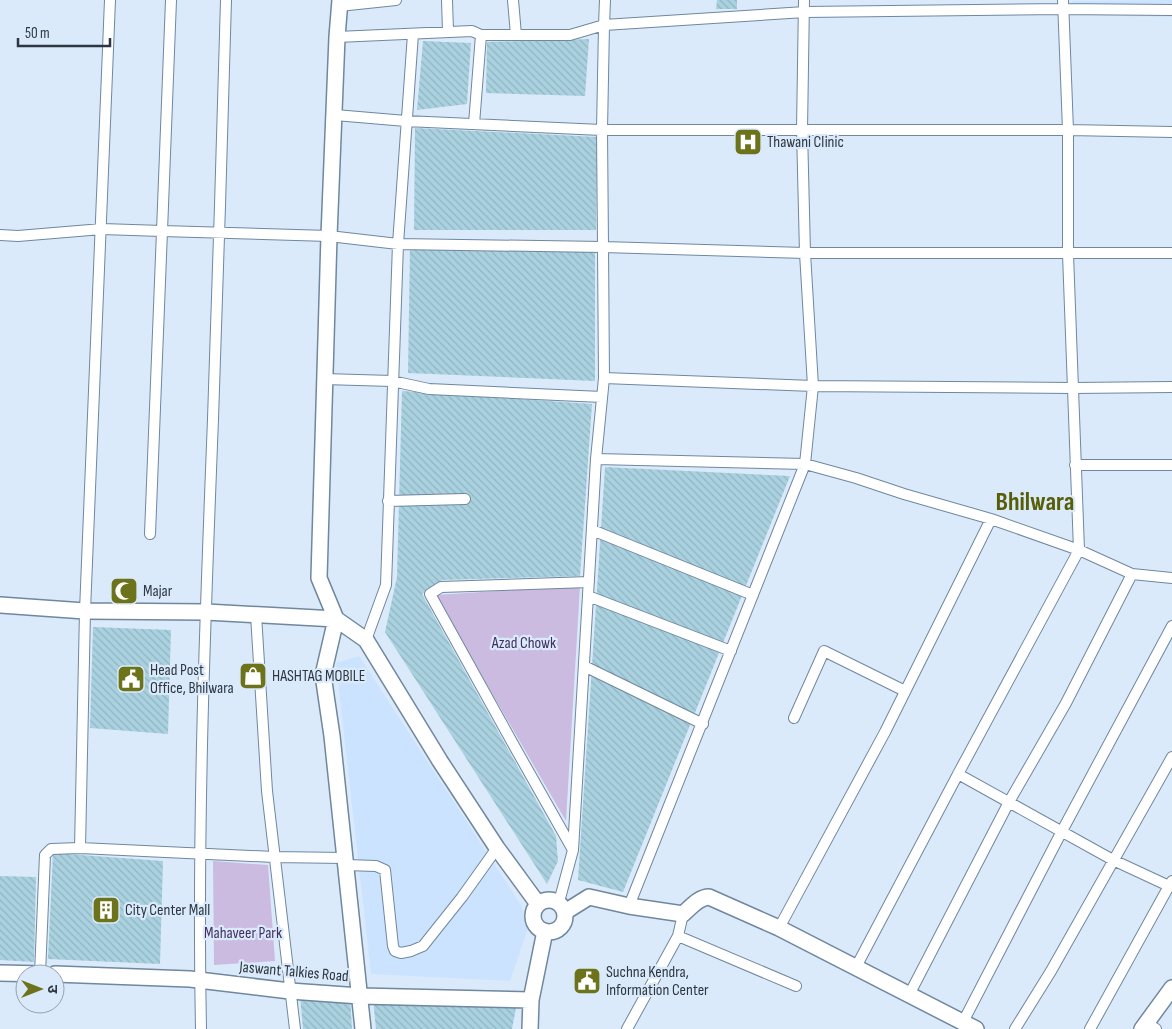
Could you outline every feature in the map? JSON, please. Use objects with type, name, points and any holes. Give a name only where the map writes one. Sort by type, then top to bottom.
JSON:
[{"type":"street","points":[[80,848],[86,611],[110,0]]},
{"type":"street","points":[[150,534],[171,0]]},
{"type":"street","points":[[201,1029],[199,853],[226,0]]},
{"type":"street","points":[[363,1029],[332,736],[323,675],[336,619],[319,578],[324,378],[337,36],[340,3],[396,0]]},
{"type":"street","points":[[447,0],[448,31]]},
{"type":"street","points":[[513,0],[516,35]]},
{"type":"street","points":[[605,0],[602,130],[604,378],[596,459],[573,850],[562,907],[564,922],[559,929],[550,932],[540,929],[534,922],[534,912],[538,904],[548,900],[562,907],[589,897],[629,906],[683,914]]},
{"type":"street","points":[[629,906],[805,464],[813,386],[805,252],[802,130],[804,0]]},
{"type":"street","points":[[337,36],[448,31],[472,31],[481,35],[570,35],[604,25],[805,12],[1062,4],[1172,10]]},
{"type":"street","points":[[856,967],[1079,550],[1068,254],[1068,130],[1062,4]]},
{"type":"street","points":[[366,640],[386,585],[398,244],[413,34]]},
{"type":"street","points":[[474,124],[481,35]]},
{"type":"street","points":[[334,115],[602,130],[1068,130],[1172,132]]},
{"type":"street","points":[[0,235],[18,236],[102,229],[329,236],[398,244],[805,252],[1172,253]]},
{"type":"street","points":[[324,378],[392,381],[429,389],[602,397]]},
{"type":"street","points":[[604,378],[813,386],[1172,388]]},
{"type":"street","points":[[596,459],[805,464],[990,519],[1079,550],[1132,574],[1172,578]]},
{"type":"street","points":[[1075,465],[1172,465]]},
{"type":"street","points":[[388,501],[465,499]]},
{"type":"street","points":[[779,928],[885,732],[990,519]]},
{"type":"street","points":[[592,530],[754,595]]},
{"type":"street","points":[[909,995],[1009,802],[1066,703],[1132,574]]},
{"type":"street","points":[[573,850],[430,594],[442,587],[589,582]]},
{"type":"street","points":[[588,596],[731,651]]},
{"type":"street","points":[[0,605],[86,611],[206,612],[336,619],[366,640],[440,761],[497,848],[538,904]]},
{"type":"street","points":[[256,615],[267,791],[294,1029]]},
{"type":"street","points":[[627,1029],[678,936],[683,914],[704,897],[709,897],[779,928],[973,1027],[1062,831],[1172,626]]},
{"type":"street","points":[[794,718],[824,651],[905,691]]},
{"type":"street","points":[[584,666],[703,724]]},
{"type":"street","points":[[1016,1029],[1051,971],[1112,860],[1172,757]]},
{"type":"street","points":[[958,774],[1112,860],[1171,884],[1090,1029]]},
{"type":"street","points":[[42,964],[45,855],[51,849],[80,848],[199,853],[345,862],[376,866],[385,870],[393,946],[396,951],[401,953],[422,946],[462,898],[497,848]]},
{"type":"street","points":[[530,1029],[531,1000],[545,931]]},
{"type":"street","points":[[678,936],[796,986]]},
{"type":"street","points":[[0,972],[15,973]]},
{"type":"street","name":"Jaswant Talkies Road","points":[[65,974],[200,980],[290,991],[360,996],[531,1000]]},
{"type":"street","points":[[1148,1027],[1172,988]]},
{"type":"shaded area","points":[[1172,0],[1172,17],[1072,15],[1072,1]]},
{"type":"shaded area","points":[[359,656],[521,905],[528,928],[510,981],[371,974],[336,663]]},
{"type":"green space","name":"Azad Chowk","points":[[580,586],[566,821],[435,595]]},
{"type":"green space","name":"Mahaveer Park","points":[[213,861],[268,865],[275,961],[214,965]]},
{"type":"building","points":[[717,0],[737,0],[737,9],[716,9]]},
{"type":"building","points":[[589,39],[585,96],[486,93],[487,42]]},
{"type":"building","points":[[423,41],[471,43],[467,104],[417,110]]},
{"type":"building","points":[[415,128],[597,137],[596,230],[414,230]]},
{"type":"building","points":[[753,133],[753,154],[741,154],[741,134]]},
{"type":"building","points":[[410,248],[595,252],[595,381],[408,373]]},
{"type":"building","points":[[402,391],[592,404],[580,576],[442,580],[422,594],[556,836],[558,861],[547,884],[385,632],[397,577]]},
{"type":"building","points":[[605,467],[790,476],[623,892],[578,880]]},
{"type":"building","name":"Head Post Office, Bhilwara","points":[[93,627],[171,630],[168,734],[90,728]]},
{"type":"building","name":"City Center Mall","points":[[53,853],[163,861],[160,964],[48,959]]},
{"type":"building","points":[[0,876],[36,877],[34,962],[0,960]]},
{"type":"building","points":[[300,995],[350,997],[352,1029],[303,1029]]},
{"type":"building","points":[[373,998],[516,1008],[512,1029],[376,1029]]},
{"type":"place","name":"Thawani Clinic","points":[[748,142]]},
{"type":"place","name":"Majar","points":[[124,591]]},
{"type":"place","name":"HASHTAG MOBILE","points":[[253,676]]},
{"type":"place","name":"Head Post Office, Bhilwara","points":[[131,679]]},
{"type":"place","name":"City Center Mall","points":[[106,910]]},
{"type":"place","name":"Suchna Kendra, Information Center","points":[[587,981]]},
{"type":"district","name":"Bhilwara","points":[[1035,502]]}]
